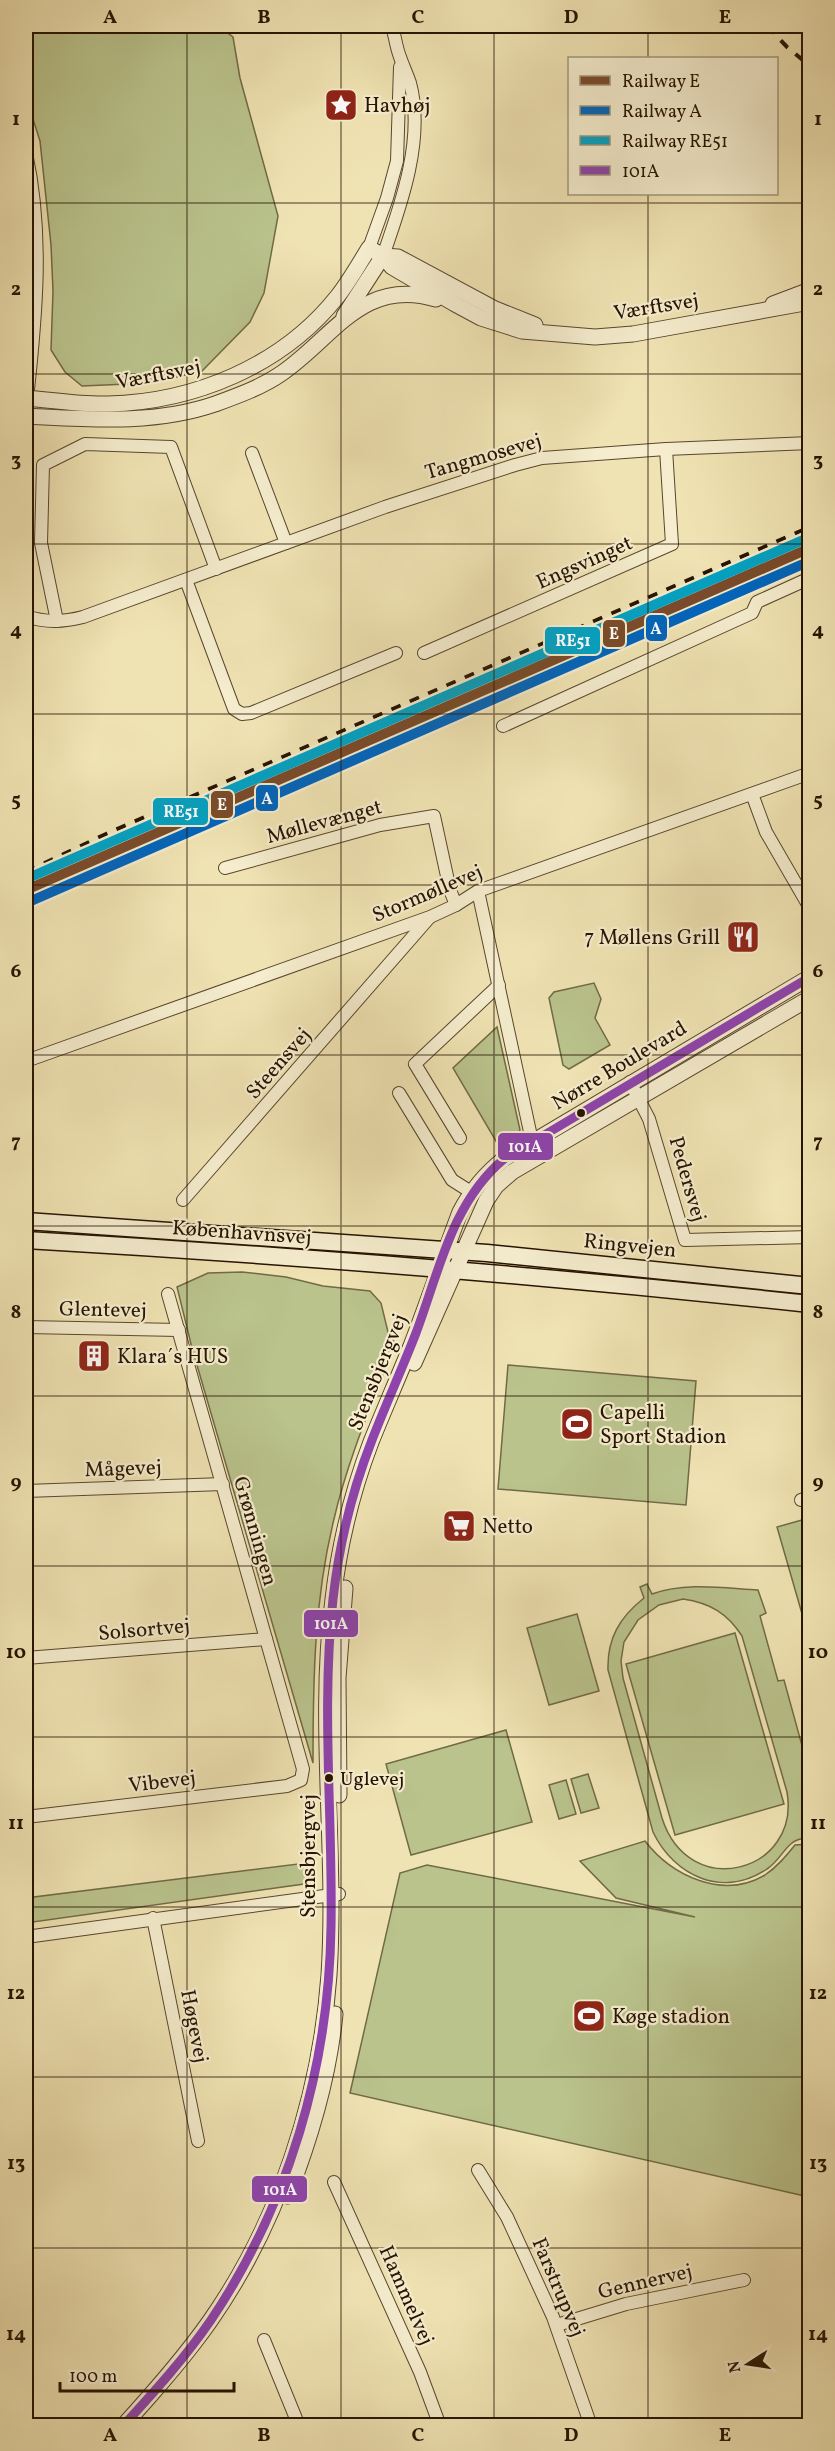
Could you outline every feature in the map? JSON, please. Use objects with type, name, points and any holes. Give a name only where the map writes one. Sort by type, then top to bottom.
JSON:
[{"type":"main road","name":"Københavnsvej","points":[[26,1221],[447,1249]]},
{"type":"main road","name":"Københavnsvej","points":[[26,1240],[148,1247],[447,1271]]},
{"type":"main road","name":"Ringvejen","points":[[447,1249],[810,1286]]},
{"type":"main road","name":"Ringvejen","points":[[447,1271],[658,1288],[810,1304]]},
{"type":"street","points":[[383,256],[401,203],[410,162],[414,119],[410,84],[399,57],[392,26]]},
{"type":"street","points":[[369,248],[387,198],[397,161],[399,57]]},
{"type":"street","points":[[26,153],[35,220],[38,289],[26,407]]},
{"type":"street","name":"Værftsvej","points":[[26,407],[107,404],[168,398],[219,382],[256,366],[298,336],[336,298],[369,248],[383,256],[392,267],[455,304],[481,318],[522,331],[595,336],[633,334],[810,302]]},
{"type":"street","name":"Værftsvej","points":[[26,407],[108,420],[167,416],[214,404],[246,392],[280,374],[313,349],[339,323],[383,256]]},
{"type":"street","name":"Værftsvej","points":[[383,256],[398,257],[495,309],[560,333]]},
{"type":"street","name":"Værftsvej","points":[[758,310],[810,290]]},
{"type":"street","name":"Værftsvej","points":[[339,323],[368,304],[392,294],[420,294],[455,304]]},
{"type":"street","name":"Tangmosevej","points":[[26,616],[57,621],[83,617],[385,507],[542,458],[666,449],[810,443]]},
{"type":"street","points":[[57,621],[40,543],[43,465],[85,444],[171,447],[216,569]]},
{"type":"street","name":"Engsvinget","points":[[424,653],[672,544],[666,449]]},
{"type":"street","points":[[252,453],[286,543]]},
{"type":"street","points":[[502,726],[752,614],[757,602],[810,578]]},
{"type":"street","points":[[186,580],[234,709],[242,714],[250,713],[396,653]]},
{"type":"street","name":"Stormøllevej","points":[[26,1061],[430,918],[477,891],[810,773]]},
{"type":"street","points":[[752,794],[766,832],[810,909]]},
{"type":"street","name":"Møllevænget","points":[[225,868],[380,825],[434,816],[450,890],[456,905]]},
{"type":"street","points":[[477,891],[532,1141],[540,1155]]},
{"type":"street","name":"Steensvej","points":[[183,1200],[430,918]]},
{"type":"street","points":[[388,932],[402,950]]},
{"type":"street","name":"Nørre Boulevard","points":[[447,1249],[460,1212],[471,1192],[489,1170],[532,1141],[630,1082],[803,981],[809,1001],[512,1172],[496,1186],[486,1201],[464,1251],[447,1271]]},
{"type":"street","points":[[460,1138],[415,1064],[499,985]]},
{"type":"street","name":"Pedersvej","points":[[630,1082],[649,1119],[685,1240],[810,1237]]},
{"type":"street","points":[[399,1093],[452,1180],[471,1192]]},
{"type":"street","name":"Stensbjergvej","points":[[123,2426],[161,2384],[210,2321],[238,2275],[279,2190],[306,2113],[321,2044],[329,1974],[334,1894],[338,1678],[343,1600],[359,1510],[447,1271],[447,1249]]},
{"type":"street","name":"Grønningen","points":[[168,1294],[303,1769],[301,1780]]},
{"type":"street","name":"Glentevej","points":[[26,1327],[179,1330]]},
{"type":"street","name":"Mågevej","points":[[26,1491],[223,1484]]},
{"type":"street","name":"Solsortvej","points":[[26,1658],[266,1639]]},
{"type":"street","name":"Vibevej","points":[[26,1816],[287,1786],[301,1780]]},
{"type":"street","points":[[26,1937],[334,1894]]},
{"type":"street","name":"Stensbjergvej","points":[[136,2426],[167,2392],[219,2326],[248,2279],[276,2224],[302,2162],[318,2110],[332,2047],[339,1973],[334,1894]]},
{"type":"street","name":"Høgevej","points":[[153,1918],[198,2141]]},
{"type":"street","name":"Farstrupvej","points":[[478,2170],[507,2217],[557,2325],[591,2426]]},
{"type":"street","name":"Hammelvej","points":[[334,2182],[420,2372],[440,2426]]},
{"type":"street","name":"Gennervej","points":[[557,2325],[626,2304],[744,2280]]},
{"type":"street","points":[[264,2340],[299,2426]]},
{"type":"green space","points":[[26,26],[218,26],[233,37],[240,78],[278,216],[264,293],[250,322],[202,371],[151,383],[82,386],[65,372],[51,350],[53,291],[51,245],[40,141],[26,97]]},
{"type":"green space","points":[[594,983],[601,999],[595,1018],[610,1045],[569,1069],[563,1065],[549,998],[554,992]]},
{"type":"green space","points":[[497,1027],[520,1130],[516,1137],[500,1148],[453,1068]]},
{"type":"green space","points":[[242,1272],[286,1277],[323,1286],[370,1291],[381,1303],[388,1332],[395,1343],[346,1474],[327,1549],[316,1641],[313,1763],[192,1348],[177,1287],[208,1273]]},
{"type":"green space","points":[[508,1365],[696,1381],[686,1505],[498,1489]]},
{"type":"green space","points":[[810,1518],[809,1638],[777,1527]]},
{"type":"green space","points":[[647,1584],[652,1594],[691,1587],[758,1590],[766,1613],[760,1616],[778,1681],[784,1680],[809,1771],[810,1837],[794,1842],[771,1866],[750,1878],[734,1882],[717,1882],[701,1878],[673,1861],[653,1832],[608,1670],[610,1648],[617,1629],[628,1613],[644,1598],[640,1587]],"holes":[[[683,1599],[702,1603],[717,1610],[742,1636],[787,1792],[787,1820],[777,1842],[761,1858],[740,1867],[717,1868],[695,1861],[676,1845],[662,1818],[623,1678],[621,1661],[624,1642],[638,1620],[659,1605]]]},
{"type":"green space","points":[[577,1614],[599,1691],[549,1705],[527,1628]]},
{"type":"green space","points":[[735,1633],[784,1804],[675,1835],[626,1664]]},
{"type":"green space","points":[[506,1730],[532,1822],[411,1855],[386,1764]]},
{"type":"green space","points":[[588,1774],[599,1808],[581,1813],[571,1779]]},
{"type":"green space","points":[[566,1780],[576,1814],[559,1819],[549,1785]]},
{"type":"green space","name":"Køge stadion","points":[[645,1841],[669,1865],[684,1874],[716,1884],[732,1885],[749,1882],[765,1875],[795,1845],[809,1844],[809,2197],[350,2093],[400,1873],[427,1865],[695,1917],[616,1898],[580,1861]]},
{"type":"green space","points":[[314,1862],[311,1883],[26,1923],[26,1898]]},
{"type":"railway","points":[[767,26],[810,66]]},
{"type":"railway","points":[[26,872],[106,834],[810,527]]},
{"type":"rail line","name":"RE51","points":[[26,879],[810,537]]},
{"type":"rail line","name":"E","points":[[26,890],[810,548]]},
{"type":"rail line","name":"A","points":[[31,901],[810,561]]},
{"type":"transit line","name":"101A","points":[[123,2426],[191,2348],[238,2276],[283,2182],[300,2132],[313,2082],[328,1979],[331,1927],[328,1681],[333,1599],[339,1559],[352,1498],[365,1459],[416,1333],[440,1262],[459,1217],[486,1176],[504,1159],[810,977]]},
{"type":"place","name":"Havhøj","points":[[341,105]]},
{"type":"place","name":"7 Møllens Grill","points":[[743,937]]},
{"type":"place","name":"Klara´s HUS","points":[[94,1356]]},
{"type":"place","name":"Capelli Sport Stadion","points":[[577,1424]]},
{"type":"place","name":"Netto","points":[[459,1526]]},
{"type":"place","name":"Uglevej","points":[[329,1778]]},
{"type":"place","name":"Køge stadion","points":[[589,2016]]}]
